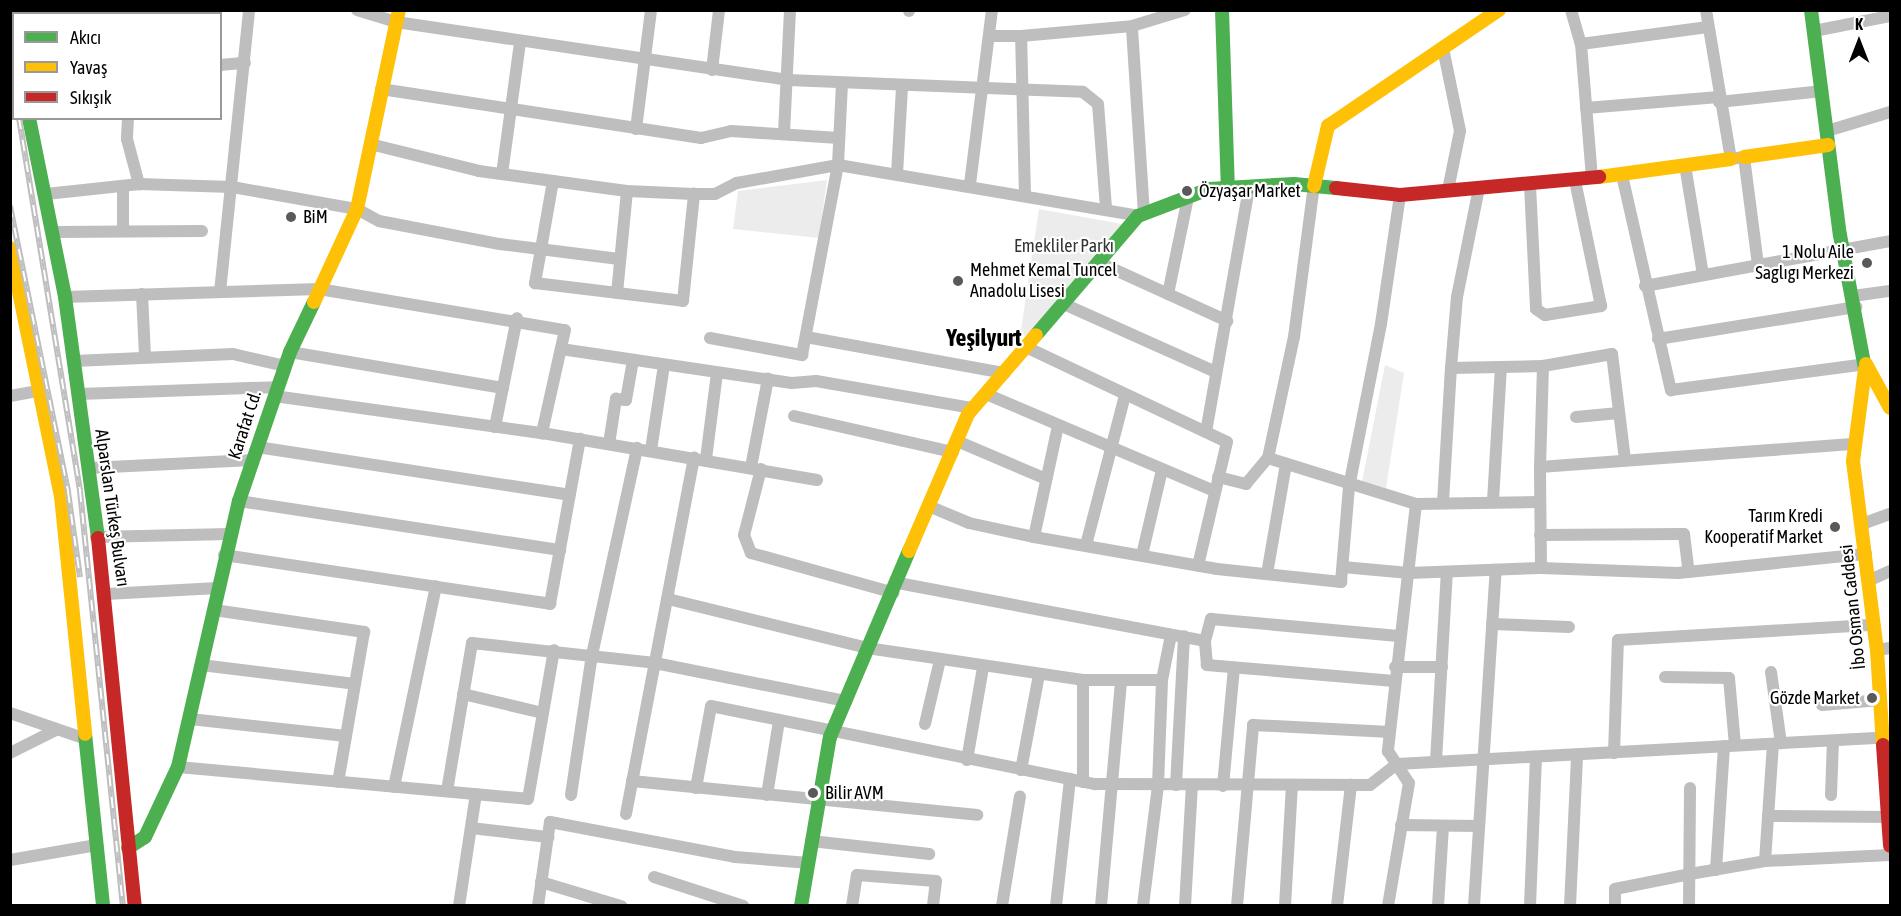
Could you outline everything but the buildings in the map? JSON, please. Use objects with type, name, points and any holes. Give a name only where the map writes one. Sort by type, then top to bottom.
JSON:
[{"type":"main road","points":[[1222,10],[1228,188]]},
{"type":"main road","points":[[1314,186],[1328,126],[1499,10]]},
{"type":"main road","name":"İbo Osman Caddesi","points":[[1811,10],[1843,250],[1866,364],[1853,460],[1874,625],[1884,649],[1884,738],[1888,762],[1890,846]]},
{"type":"main road","name":"Karafat Cd.","points":[[128,848],[145,837],[178,767],[214,610],[224,555],[239,501],[287,359],[357,209],[374,145],[381,89],[398,16]]},
{"type":"main road","name":"Alparslan Türkeş Bulvarı","points":[[29,120],[54,232],[65,297],[96,537],[106,594],[135,906]]},
{"type":"main road","points":[[801,906],[809,863],[816,800],[832,734],[867,648],[896,588],[973,408],[1066,305],[1141,215],[1188,197],[1228,188],[1314,186],[1400,195],[1530,185],[1622,175],[1737,158],[1828,138]]},
{"type":"main road","points":[[10,248],[15,298],[39,391],[60,496],[103,906]]},
{"type":"main road","points":[[1866,364],[1890,404]]},
{"type":"street","points":[[220,292],[249,10]]},
{"type":"street","points":[[357,10],[398,16],[520,42],[788,80],[902,88],[1083,92],[1098,104],[1106,208]]},
{"type":"street","points":[[636,129],[651,10]]},
{"type":"street","points":[[712,70],[719,10]]},
{"type":"street","points":[[784,133],[790,10]]},
{"type":"street","points":[[970,184],[992,10]]},
{"type":"street","points":[[990,36],[1022,36],[1132,26],[1167,13],[1185,10]]},
{"type":"street","points":[[1571,10],[1581,44],[1592,178]]},
{"type":"street","points":[[1706,10],[1719,99],[1737,158],[1758,265]]},
{"type":"street","points":[[1814,31],[1890,16]]},
{"type":"street","points":[[374,145],[502,174],[627,191],[715,194],[737,183],[838,165],[970,184],[1025,196],[1141,215],[1132,26]]},
{"type":"street","points":[[1581,44],[1708,27]]},
{"type":"street","points":[[1022,36],[1021,91],[1025,196]]},
{"type":"street","points":[[502,174],[520,42]]},
{"type":"street","points":[[1443,48],[1460,131],[1448,190]]},
{"type":"street","points":[[222,65],[245,63]]},
{"type":"street","points":[[710,338],[802,354],[838,165],[842,84]]},
{"type":"street","points":[[897,174],[902,88]]},
{"type":"street","points":[[381,89],[701,138],[731,130],[839,138]]},
{"type":"street","points":[[1586,108],[1822,91]]},
{"type":"street","points":[[1828,138],[1890,112]]},
{"type":"street","points":[[128,120],[127,139],[139,184]]},
{"type":"street","points":[[1686,165],[1703,275]]},
{"type":"street","points":[[1622,175],[1645,286],[1671,390],[1866,364]]},
{"type":"street","points":[[1530,185],[1536,309],[1545,315],[1601,306],[1575,180]]},
{"type":"street","points":[[554,181],[535,283],[683,302],[694,194]]},
{"type":"street","points":[[46,194],[139,184],[232,187],[357,209],[379,221],[540,249],[619,259]]},
{"type":"street","points":[[123,186],[123,230]]},
{"type":"street","points":[[1218,477],[1246,484],[1268,458],[1294,337],[1314,186]]},
{"type":"street","points":[[1206,432],[1249,187]]},
{"type":"street","points":[[1443,502],[1457,297],[1479,188]]},
{"type":"street","points":[[617,293],[627,191]]},
{"type":"street","points":[[931,507],[969,523],[1034,537],[1198,566],[1341,582],[1349,487],[1381,324],[1400,195]]},
{"type":"street","points":[[1168,294],[1188,197]]},
{"type":"street","points":[[54,232],[202,231]]},
{"type":"street","points":[[1645,286],[1890,241]]},
{"type":"street","points":[[1100,263],[1227,321]]},
{"type":"street","points":[[65,297],[318,290],[517,318],[565,330],[542,433]]},
{"type":"street","points":[[1658,339],[1855,301],[1890,291]]},
{"type":"street","points":[[142,294],[145,356]]},
{"type":"street","points":[[1066,305],[1216,372]]},
{"type":"street","points":[[495,427],[517,318]]},
{"type":"street","points":[[806,337],[1005,373]]},
{"type":"street","points":[[1028,348],[1227,442],[1198,566]]},
{"type":"street","points":[[561,349],[717,373],[768,379],[816,381],[973,408]]},
{"type":"street","points":[[74,361],[145,356],[233,354],[503,388]]},
{"type":"street","points":[[1451,368],[1543,366],[1612,354],[1625,460]]},
{"type":"street","points":[[609,444],[616,399],[626,400],[632,365]]},
{"type":"street","points":[[651,450],[664,365]]},
{"type":"street","points":[[1541,568],[1539,502],[1543,366]]},
{"type":"street","points":[[1493,501],[1501,367]]},
{"type":"street","points":[[626,814],[668,598],[717,373]]},
{"type":"street","points":[[768,379],[744,535],[751,553],[896,588],[1205,641]]},
{"type":"street","points":[[10,396],[39,391]]},
{"type":"street","points":[[79,394],[275,392],[651,450],[817,480]]},
{"type":"street","points":[[986,394],[1214,491]]},
{"type":"street","points":[[1086,545],[1125,395]]},
{"type":"street","points":[[1576,417],[1619,413]]},
{"type":"street","points":[[794,416],[955,446],[1046,479]]},
{"type":"street","points":[[1034,537],[1058,426]]},
{"type":"street","points":[[224,555],[550,604],[580,439]]},
{"type":"street","points":[[1540,467],[1855,444]]},
{"type":"street","points":[[571,795],[592,655],[637,448]]},
{"type":"street","points":[[88,468],[255,454],[569,495]]},
{"type":"street","points":[[1268,458],[1349,487],[1416,504],[1539,502]]},
{"type":"street","points":[[1267,574],[1286,464]]},
{"type":"street","points":[[1142,555],[1162,470]]},
{"type":"street","points":[[239,501],[560,549]]},
{"type":"street","points":[[1388,906],[1409,783],[1388,751],[1398,636],[1409,573],[1416,504]]},
{"type":"street","points":[[1862,524],[1890,513]]},
{"type":"street","points":[[96,537],[230,534]]},
{"type":"street","points":[[1540,535],[1684,534],[1689,572]]},
{"type":"street","points":[[1343,567],[1409,573],[1541,568],[1689,572],[1866,554]]},
{"type":"street","points":[[1474,906],[1481,762],[1496,570]]},
{"type":"street","points":[[1870,580],[1890,571]]},
{"type":"street","points":[[1436,761],[1448,572]]},
{"type":"street","points":[[394,787],[436,586]]},
{"type":"street","points":[[106,594],[218,588]]},
{"type":"street","points":[[668,598],[867,648],[1083,680],[1162,680]]},
{"type":"street","points":[[214,610],[364,632],[338,783]]},
{"type":"street","points":[[1394,681],[1207,665],[1205,641],[1211,619],[1398,636]]},
{"type":"street","points":[[1492,624],[1569,627]]},
{"type":"street","points":[[1614,753],[1618,640],[1874,625]]},
{"type":"street","points":[[1143,906],[1158,785],[1162,680],[1171,635]]},
{"type":"street","points":[[1176,785],[1184,636]]},
{"type":"street","points":[[447,791],[472,643],[554,650],[655,663],[846,701]]},
{"type":"street","points":[[178,767],[528,799],[554,650]]},
{"type":"street","points":[[925,724],[940,660]]},
{"type":"street","points":[[201,665],[355,684]]},
{"type":"street","points":[[967,760],[983,667]]},
{"type":"street","points":[[1395,667],[1442,667]]},
{"type":"street","points":[[1223,786],[1234,668]]},
{"type":"street","points":[[1765,861],[1777,743],[1771,672]]},
{"type":"street","points":[[1021,770],[1039,675]]},
{"type":"street","points":[[1665,677],[1729,678],[1729,746],[1716,870]]},
{"type":"street","points":[[1083,680],[1083,782]]},
{"type":"street","points":[[1101,906],[1121,680]]},
{"type":"street","points":[[463,694],[543,713]]},
{"type":"street","points":[[1822,705],[1884,703]]},
{"type":"street","points":[[696,788],[711,706],[832,734],[1070,780],[1113,784],[1370,785],[1396,764],[1436,761],[1481,762],[1884,738]]},
{"type":"street","points":[[10,713],[86,739]]},
{"type":"street","points":[[189,719],[346,735]]},
{"type":"street","points":[[767,795],[779,721]]},
{"type":"street","points":[[1237,906],[1245,786],[1253,725],[1390,732]]},
{"type":"street","points":[[10,753],[56,730]]},
{"type":"street","points":[[1831,795],[1833,741]]},
{"type":"street","points":[[1570,906],[1577,755]]},
{"type":"street","points":[[1530,906],[1536,758]]},
{"type":"street","points":[[1056,906],[1070,780]]},
{"type":"street","points":[[632,781],[977,815]]},
{"type":"street","points":[[1337,906],[1350,785]]},
{"type":"street","points":[[1185,906],[1192,786]]},
{"type":"street","points":[[1285,906],[1292,786]]},
{"type":"street","points":[[1689,788],[1689,906]]},
{"type":"street","points":[[459,906],[476,794]]},
{"type":"street","points":[[1002,906],[1020,796]]},
{"type":"street","points":[[1768,816],[1890,817]]},
{"type":"street","points":[[538,906],[550,822],[735,857],[809,863]]},
{"type":"street","points":[[1401,825],[1478,826]]},
{"type":"street","points":[[1438,906],[1443,826]]},
{"type":"street","points":[[471,828],[548,837]]},
{"type":"street","points":[[812,841],[929,854]]},
{"type":"street","points":[[11,856],[97,845]]},
{"type":"street","points":[[1615,906],[1615,889],[1690,874],[1765,861],[1890,855]]},
{"type":"street","points":[[852,906],[856,875],[936,880],[933,906]]},
{"type":"street","points":[[654,878],[743,906]]},
{"type":"street","points":[[541,882],[621,906]]},
{"type":"green space","points":[[827,180],[819,238],[733,229],[738,191]]},
{"type":"green space","name":"Emekliler Parkı","points":[[1039,209],[1122,224],[1033,334],[1020,337]]},
{"type":"green space","points":[[1385,365],[1404,373],[1386,488],[1362,482]]},
{"type":"railway","points":[[10,75],[12,82]]},
{"type":"railway","points":[[19,120],[80,491],[123,906]]},
{"type":"railway","points":[[10,206],[68,492],[80,577]]},
{"type":"traffic: fast","points":[[1222,10],[1228,188]]},
{"type":"traffic: fast","points":[[1811,10],[1840,235],[1865,369]]},
{"type":"traffic: fast","points":[[29,120],[65,297],[98,538]]},
{"type":"traffic: fast","points":[[1036,335],[1138,216],[1209,189],[1294,184],[1336,188]]},
{"type":"traffic: fast","points":[[128,848],[145,837],[178,767],[239,501],[290,352],[314,302]]},
{"type":"traffic: fast","points":[[801,906],[830,737],[909,551]]},
{"type":"traffic: fast","points":[[85,734],[103,906]]},
{"type":"traffic: slow","points":[[314,302],[357,209],[399,10]]},
{"type":"traffic: slow","points":[[1314,186],[1328,126],[1499,10]]},
{"type":"traffic: slow","points":[[10,13],[12,20]]},
{"type":"traffic: slow","points":[[1744,157],[1828,145]]},
{"type":"traffic: slow","points":[[1599,177],[1731,159]]},
{"type":"traffic: slow","points":[[10,248],[61,496],[85,734]]},
{"type":"traffic: slow","points":[[909,551],[968,414],[1036,335]]},
{"type":"traffic: slow","points":[[1866,364],[1890,408]]},
{"type":"traffic: slow","points":[[1865,369],[1853,461],[1877,650],[1883,745]]},
{"type":"traffic: jam","points":[[1336,188],[1400,195],[1599,177]]},
{"type":"traffic: jam","points":[[98,538],[135,906]]},
{"type":"traffic: jam","points":[[1883,745],[1890,846]]},
{"type":"place","name":"Özyaşar Market","points":[[1187,191]]},
{"type":"place","name":"BiM","points":[[291,217]]},
{"type":"place","name":"1 Nolu Aile Saglıgı Merkezi","points":[[1867,263]]},
{"type":"place","name":"Mehmet Kemal Tuncel Anadolu Lisesi","points":[[958,281]]},
{"type":"place","name":"Tarım Kredi Kooperatif Market","points":[[1835,527]]},
{"type":"place","name":"Gözde Market","points":[[1872,698]]},
{"type":"place","name":"Bilir AVM","points":[[813,793]]},
{"type":"district","name":"Yeşilyurt","points":[[984,338]]}]
